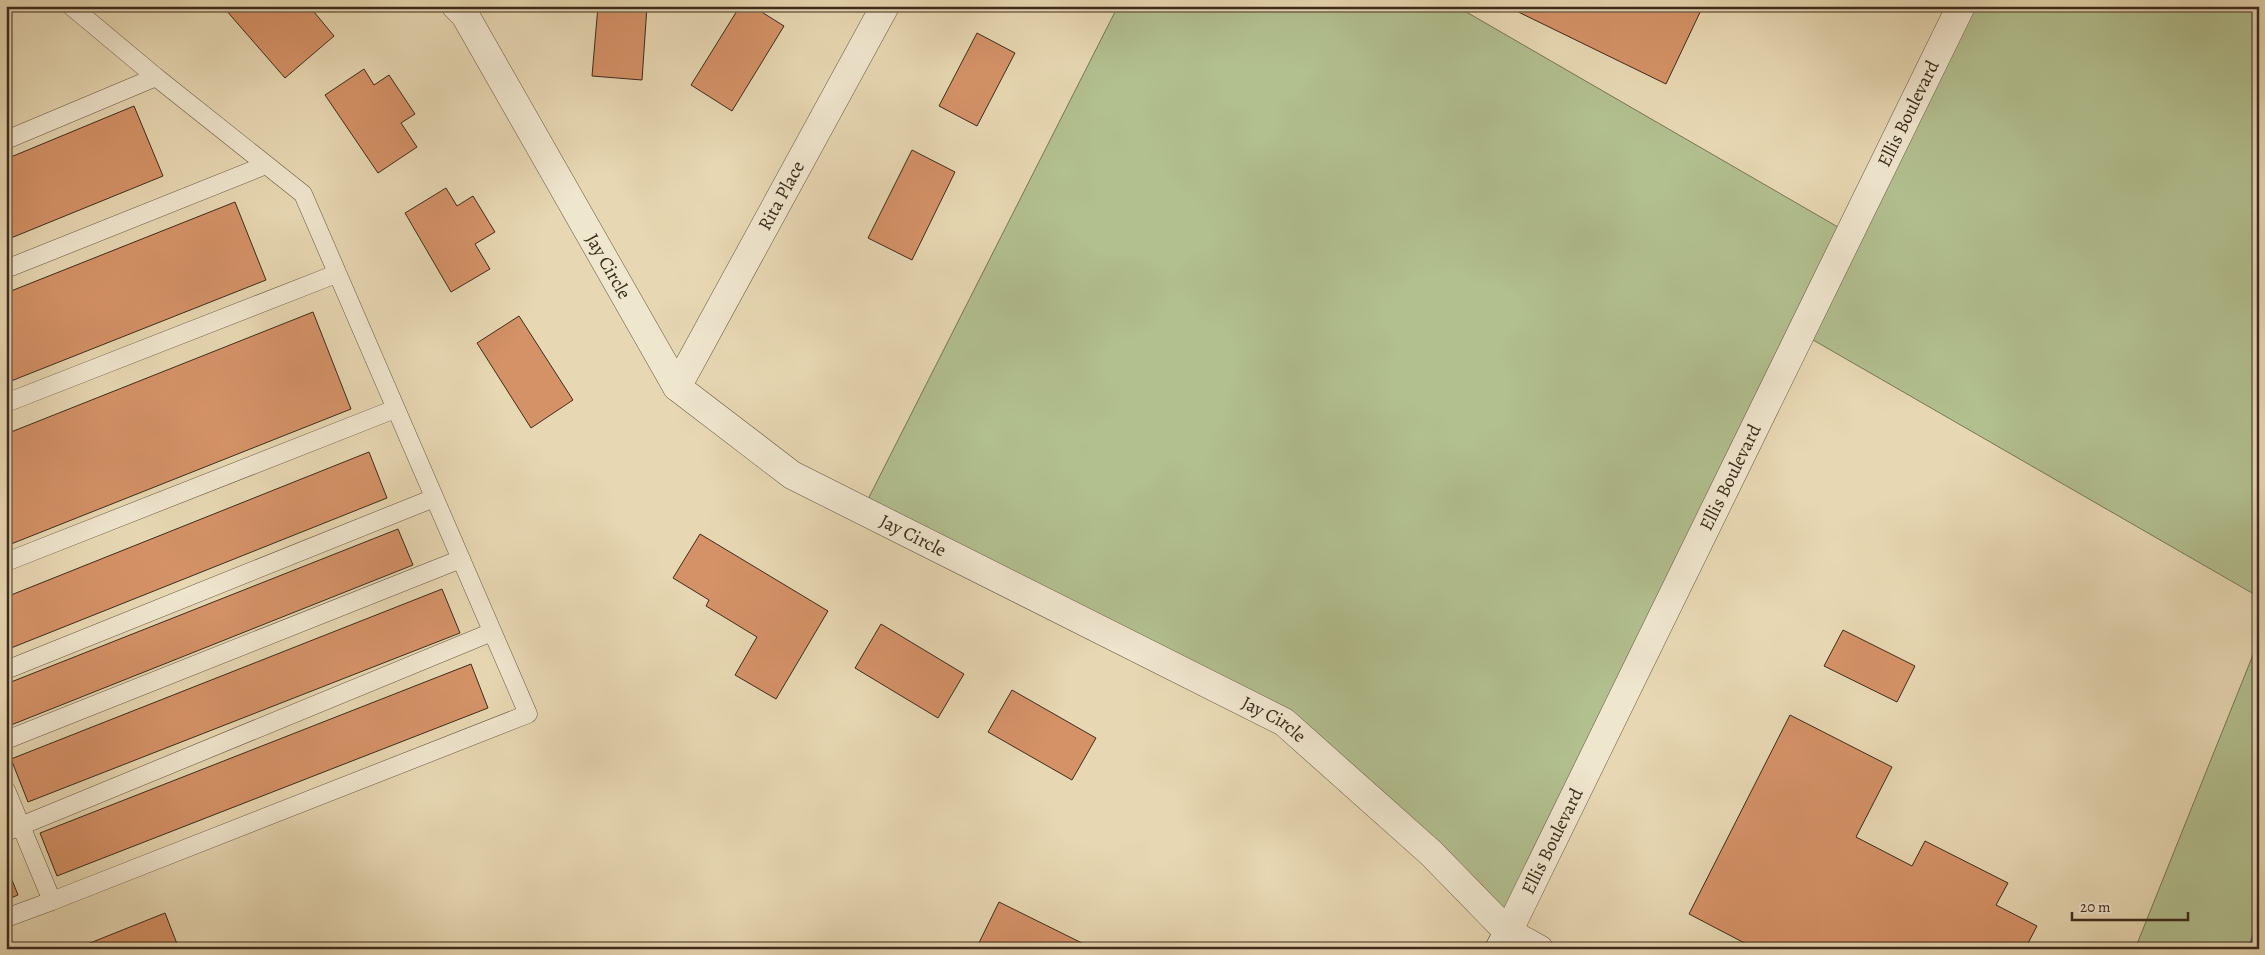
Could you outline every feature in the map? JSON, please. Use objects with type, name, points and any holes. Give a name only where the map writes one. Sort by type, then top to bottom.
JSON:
[{"type":"street","name":"Rita Place","points":[[677,387],[886,6]]},
{"type":"street","name":"Ellis Boulevard","points":[[1503,940],[1961,6]]},
{"type":"street","name":"Jay Circle","points":[[464,9],[677,387],[792,475],[1284,722],[1431,852],[1503,940],[1539,949]]},
{"type":"lane","points":[[6,918],[528,714],[302,194],[71,6]]},
{"type":"lane","points":[[6,140],[156,77]]},
{"type":"lane","points":[[6,268],[266,165]]},
{"type":"lane","points":[[6,403],[336,274]]},
{"type":"lane","points":[[6,562],[396,409]]},
{"type":"lane","points":[[6,670],[434,498]]},
{"type":"lane","points":[[6,740],[461,559]]},
{"type":"lane","points":[[14,829],[492,632]]},
{"type":"lane","points":[[6,790],[14,829],[52,901]]},
{"type":"green space","points":[[1118,6],[1456,6],[1850,234],[1961,6],[2259,6],[2259,597],[1801,333],[1508,932],[1284,722],[862,511]]},
{"type":"green space","points":[[2259,640],[2259,949],[2135,949]]},
{"type":"building","points":[[228,6],[309,6],[334,36],[285,78],[225,9]]},
{"type":"building","points":[[598,6],[647,6],[642,80],[592,76]]},
{"type":"building","points":[[740,6],[752,6],[784,26],[732,111],[691,85]]},
{"type":"building","points":[[1506,6],[1703,6],[1666,84]]},
{"type":"building","points":[[977,33],[1015,53],[977,126],[939,106]]},
{"type":"building","points":[[364,69],[374,85],[389,75],[415,114],[401,123],[417,147],[378,173],[325,95]]},
{"type":"building","points":[[134,106],[163,176],[6,240],[6,159]]},
{"type":"building","points":[[912,150],[955,172],[912,260],[868,238]]},
{"type":"building","points":[[446,188],[457,206],[473,196],[495,232],[475,244],[490,269],[451,292],[405,213]]},
{"type":"building","points":[[235,202],[266,280],[6,383],[6,293]]},
{"type":"building","points":[[313,312],[351,409],[6,546],[6,434]]},
{"type":"building","points":[[519,316],[573,400],[531,428],[477,343]]},
{"type":"building","points":[[369,452],[387,498],[6,650],[6,597]]},
{"type":"building","points":[[398,529],[413,565],[6,727],[6,684]]},
{"type":"building","points":[[700,534],[828,611],[776,699],[735,675],[757,637],[706,606],[709,600],[673,578]]},
{"type":"building","points":[[442,589],[460,633],[28,802],[11,759]]},
{"type":"building","points":[[881,624],[964,674],[938,718],[855,668]]},
{"type":"building","points":[[1843,630],[1915,666],[1897,702],[1824,666]]},
{"type":"building","points":[[471,664],[488,708],[57,876],[40,833]]},
{"type":"building","points":[[1012,690],[1096,738],[1072,780],[988,732]]},
{"type":"building","points":[[1790,715],[1892,767],[1856,837],[1912,866],[1925,841],[2008,883],[1996,905],[2037,926],[2025,949],[1756,949],[1689,914]]},
{"type":"building","points":[[6,865],[18,895],[6,900]]},
{"type":"building","points":[[999,902],[1094,949],[976,949]]},
{"type":"building","points":[[165,913],[179,949],[75,949]]},
{"type":"waterway","points":[[2253,949],[2259,932]]}]
